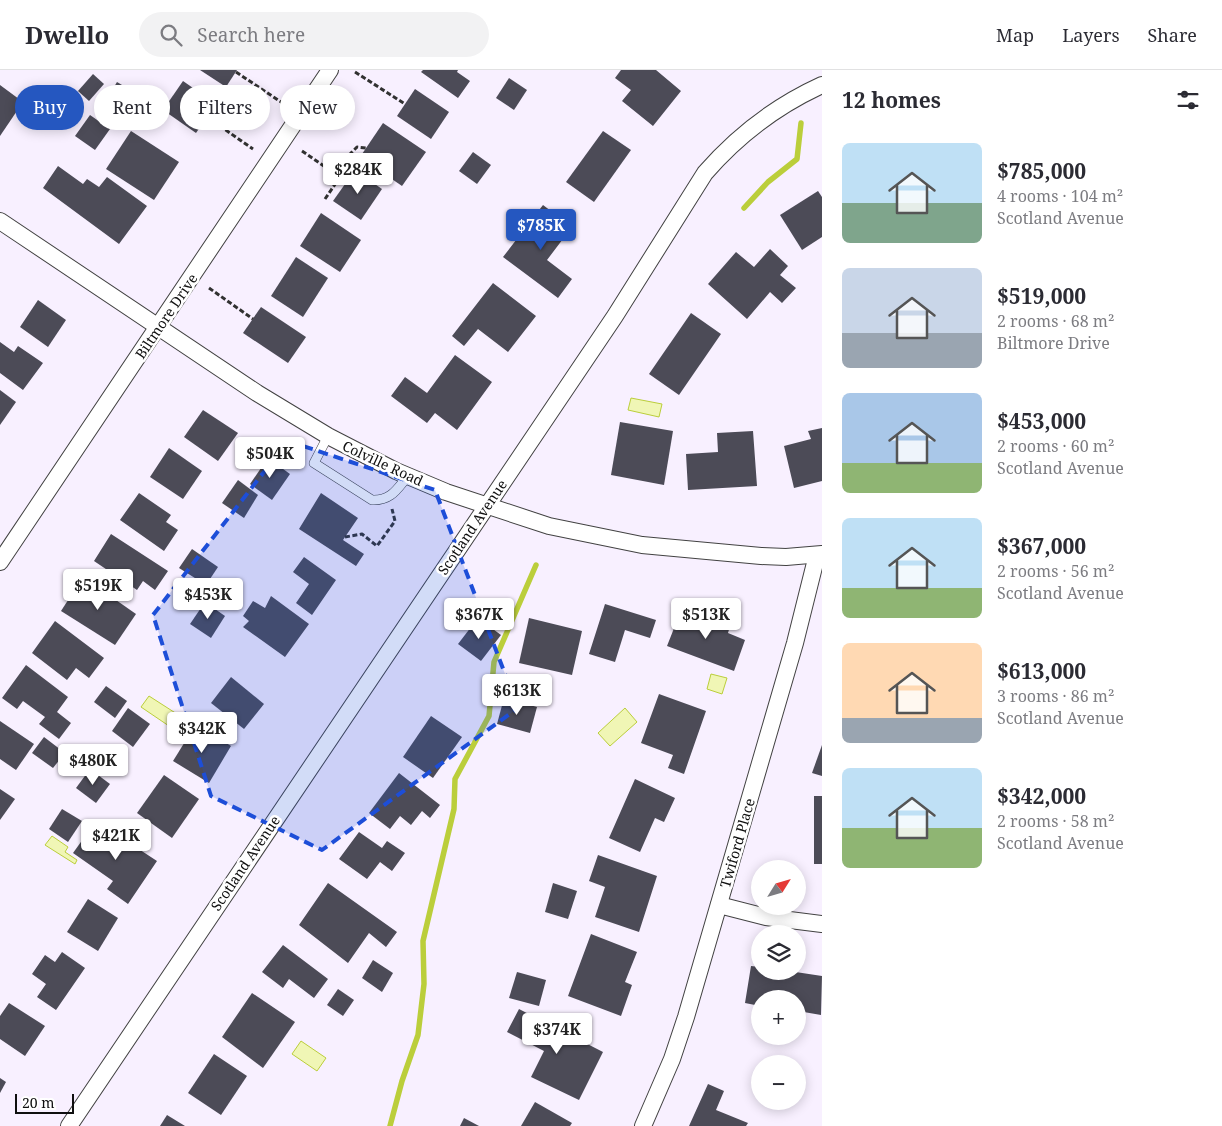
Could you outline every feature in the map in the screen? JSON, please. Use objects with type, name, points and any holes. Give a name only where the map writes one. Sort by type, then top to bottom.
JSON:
[{"type":"street","name":"Biltmore Drive","points":[[0,562],[330,70]]},
{"type":"street","name":"Scotland Avenue","points":[[69,1126],[622,305],[706,174],[718,158],[746,131],[796,97],[822,85]]},
{"type":"street","name":"Colville Road","points":[[0,222],[257,393],[328,436],[408,476],[446,492],[549,526],[642,545],[761,556],[786,557],[820,554]]},
{"type":"street","name":"Twiford Place","points":[[643,1126],[677,1044],[820,554]]},
{"type":"street","points":[[719,905],[766,918],[822,924]]},
{"type":"lane","points":[[328,436],[314,463],[372,500],[383,501],[408,476]]},
{"type":"path","points":[[236,72],[280,101]]},
{"type":"path","points":[[355,72],[405,104]]},
{"type":"path","points":[[226,130],[254,149]]},
{"type":"path","points":[[349,155],[357,147],[366,148]]},
{"type":"path","points":[[302,151],[347,182]]},
{"type":"path","points":[[324,199],[340,176]]},
{"type":"path","points":[[209,288],[253,319]]},
{"type":"path","points":[[345,537],[362,534],[377,546],[395,521],[389,496]]},
{"type":"highlighted area","points":[[288,441],[435,490],[518,708],[322,850],[211,796],[153,615]]},
{"type":"shaded area","points":[[631,398],[662,404],[659,417],[628,410]]},
{"type":"shaded area","points":[[711,674],[727,678],[722,694],[707,689]]},
{"type":"shaded area","points":[[149,696],[177,714],[169,726],[141,707]]},
{"type":"shaded area","points":[[625,708],[637,722],[610,746],[598,733]]},
{"type":"shaded area","points":[[52,836],[68,847],[65,852],[77,860],[75,864],[45,845]]},
{"type":"shaded area","points":[[301,1041],[326,1058],[317,1071],[292,1054]]},
{"type":"building","points":[[200,70],[237,70],[227,85],[223,85]]},
{"type":"building","points":[[423,70],[458,70],[457,72],[470,81],[458,98],[421,72]]},
{"type":"building","points":[[621,70],[656,70],[681,91],[653,126],[622,101],[631,90],[615,78]]},
{"type":"building","points":[[93,74],[104,84],[94,85],[94,95],[89,101],[84,96],[83,85]]},
{"type":"building","points":[[509,78],[527,90],[514,110],[496,98]]},
{"type":"building","points":[[183,81],[189,85],[180,85]]},
{"type":"building","points":[[0,85],[15,96],[15,114],[0,136]]},
{"type":"building","points":[[180,85],[180,122],[170,115],[170,100]]},
{"type":"building","points":[[415,89],[449,112],[431,139],[397,116]]},
{"type":"building","points":[[90,115],[94,118],[94,130],[109,130],[95,150],[75,136],[79,130],[84,130],[84,123]]},
{"type":"building","points":[[383,123],[426,152],[402,186],[360,157]]},
{"type":"building","points":[[131,131],[179,162],[154,200],[106,169]]},
{"type":"building","points":[[603,131],[631,150],[594,202],[566,182]]},
{"type":"building","points":[[473,152],[491,165],[477,184],[459,171]]},
{"type":"building","points":[[58,166],[83,184],[87,179],[99,187],[107,177],[147,206],[119,244],[43,188]]},
{"type":"building","points":[[355,170],[382,189],[361,220],[333,201]]},
{"type":"building","points":[[818,191],[822,197],[822,237],[802,250],[780,215]]},
{"type":"building","points":[[543,205],[572,227],[547,260],[572,279],[558,298],[503,257]]},
{"type":"building","points":[[321,213],[361,240],[340,272],[300,246]]},
{"type":"building","points":[[770,249],[788,266],[780,275],[796,288],[782,303],[770,292],[747,319],[708,284],[736,252],[754,267]]},
{"type":"building","points":[[296,257],[328,278],[303,317],[271,296]]},
{"type":"building","points":[[493,283],[536,316],[508,352],[478,329],[464,346],[452,336]]},
{"type":"building","points":[[38,300],[66,320],[48,347],[20,327]]},
{"type":"building","points":[[261,307],[306,337],[288,363],[243,333]]},
{"type":"building","points":[[691,313],[721,334],[679,395],[649,374]]},
{"type":"building","points":[[0,342],[14,352],[18,346],[43,363],[23,390],[0,373]]},
{"type":"building","points":[[455,355],[492,382],[457,430],[435,413],[427,423],[391,396],[405,377],[427,393]]},
{"type":"building","points":[[0,390],[16,402],[0,425]]},
{"type":"building","points":[[203,410],[238,433],[218,461],[184,437]]},
{"type":"building","points":[[620,422],[673,431],[664,485],[611,475]]},
{"type":"building","points":[[822,428],[822,481],[794,488],[784,446],[811,439],[808,431]]},
{"type":"building","points":[[753,431],[757,486],[688,490],[686,454],[718,452],[717,433]]},
{"type":"building","points":[[169,448],[202,471],[183,499],[150,477]]},
{"type":"building","points":[[268,458],[290,474],[272,500],[250,484]]},
{"type":"building","points":[[238,480],[258,495],[244,518],[222,503]]},
{"type":"building","points":[[139,493],[171,515],[166,522],[178,530],[164,551],[120,520]]},
{"type":"building","points":[[321,493],[358,518],[343,540],[364,554],[356,566],[299,529]]},
{"type":"building","points":[[111,534],[168,571],[155,590],[143,581],[137,590],[94,561]]},
{"type":"building","points":[[192,549],[218,567],[206,585],[179,568]]},
{"type":"building","points":[[304,557],[336,580],[312,615],[296,603],[309,584],[293,572]]},
{"type":"building","points":[[83,577],[136,614],[115,645],[61,611]]},
{"type":"building","points":[[271,596],[309,624],[285,657],[243,627],[249,621],[243,616],[253,601],[265,608]]},
{"type":"building","points":[[205,602],[225,616],[211,638],[190,624]]},
{"type":"building","points":[[605,604],[656,620],[650,638],[625,630],[615,662],[589,654]]},
{"type":"building","points":[[682,608],[730,626],[728,633],[745,640],[734,671],[667,646]]},
{"type":"building","points":[[478,618],[501,635],[481,661],[458,644]]},
{"type":"building","points":[[529,618],[582,631],[572,675],[519,663]]},
{"type":"building","points":[[55,621],[104,658],[89,678],[76,668],[67,680],[32,653]]},
{"type":"building","points":[[26,665],[68,697],[57,712],[71,723],[59,739],[39,724],[45,717],[23,701],[17,709],[2,698]]},
{"type":"building","points":[[231,677],[264,704],[244,729],[211,703]]},
{"type":"building","points":[[106,686],[127,701],[115,718],[94,702]]},
{"type":"building","points":[[659,694],[706,711],[684,774],[668,768],[673,755],[641,743]]},
{"type":"building","points":[[504,698],[537,707],[530,733],[497,724]]},
{"type":"building","points":[[128,708],[150,724],[133,747],[112,731]]},
{"type":"building","points":[[431,716],[462,737],[433,778],[403,757]]},
{"type":"building","points":[[0,721],[34,744],[16,770],[0,759]]},
{"type":"building","points":[[196,724],[231,746],[209,783],[173,761]]},
{"type":"building","points":[[44,737],[65,753],[53,768],[32,753]]},
{"type":"building","points":[[822,745],[822,776],[812,773]]},
{"type":"building","points":[[90,769],[110,784],[96,803],[76,788]]},
{"type":"building","points":[[399,773],[440,805],[430,818],[422,811],[411,825],[400,816],[390,829],[369,813]]},
{"type":"building","points":[[164,775],[199,799],[172,838],[137,813]]},
{"type":"building","points":[[635,779],[675,798],[664,822],[655,818],[640,852],[609,838]]},
{"type":"building","points":[[0,789],[15,799],[0,820]]},
{"type":"building","points":[[814,796],[822,796],[822,864],[814,864]]},
{"type":"building","points":[[62,809],[82,821],[68,842],[49,829]]},
{"type":"building","points":[[96,821],[157,861],[128,904],[107,889],[113,881],[73,853]]},
{"type":"building","points":[[359,832],[382,848],[387,841],[405,853],[392,871],[380,862],[367,879],[339,859]]},
{"type":"building","points":[[598,855],[657,876],[639,932],[595,917],[605,887],[589,881]]},
{"type":"building","points":[[328,883],[397,932],[386,947],[369,933],[348,963],[299,925]]},
{"type":"building","points":[[553,883],[577,891],[568,919],[545,912]]},
{"type":"building","points":[[88,899],[118,918],[98,951],[67,932]]},
{"type":"building","points":[[591,934],[637,952],[625,982],[632,985],[621,1016],[568,996]]},
{"type":"building","points":[[283,945],[328,979],[314,998],[289,979],[283,988],[262,972]]},
{"type":"building","points":[[62,952],[85,968],[56,1010],[37,997],[46,984],[32,974],[45,955],[55,962]]},
{"type":"building","points":[[373,960],[393,973],[382,992],[362,978]]},
{"type":"building","points":[[751,966],[751,980],[806,980],[806,974],[822,976],[821,1015],[806,1012],[806,990],[751,990],[751,1004],[745,1003]]},
{"type":"building","points":[[517,972],[546,980],[539,1006],[509,998]]},
{"type":"building","points":[[338,989],[354,1000],[343,1016],[327,1005]]},
{"type":"building","points":[[252,993],[295,1022],[263,1068],[222,1037]]},
{"type":"building","points":[[9,1003],[45,1026],[25,1056],[0,1039],[0,1016]]},
{"type":"building","points":[[519,1009],[603,1052],[579,1100],[531,1077],[544,1051],[507,1032]]},
{"type":"building","points":[[214,1054],[247,1076],[221,1115],[188,1093]]},
{"type":"building","points":[[0,1078],[6,1082],[0,1093]]},
{"type":"building","points":[[708,1084],[724,1091],[716,1110],[748,1123],[746,1126],[689,1126]]},
{"type":"building","points":[[535,1102],[572,1123],[570,1126],[521,1126]]},
{"type":"building","points":[[167,1115],[185,1126],[160,1126]]},
{"type":"building","points":[[464,1118],[479,1126],[460,1126]]},
{"type":"waterway","points":[[744,208],[768,182],[797,159],[801,123]]},
{"type":"waterway","points":[[390,1126],[402,1081],[418,1035],[424,984],[423,941],[454,809],[455,779],[489,716],[494,662],[536,565]]}]
